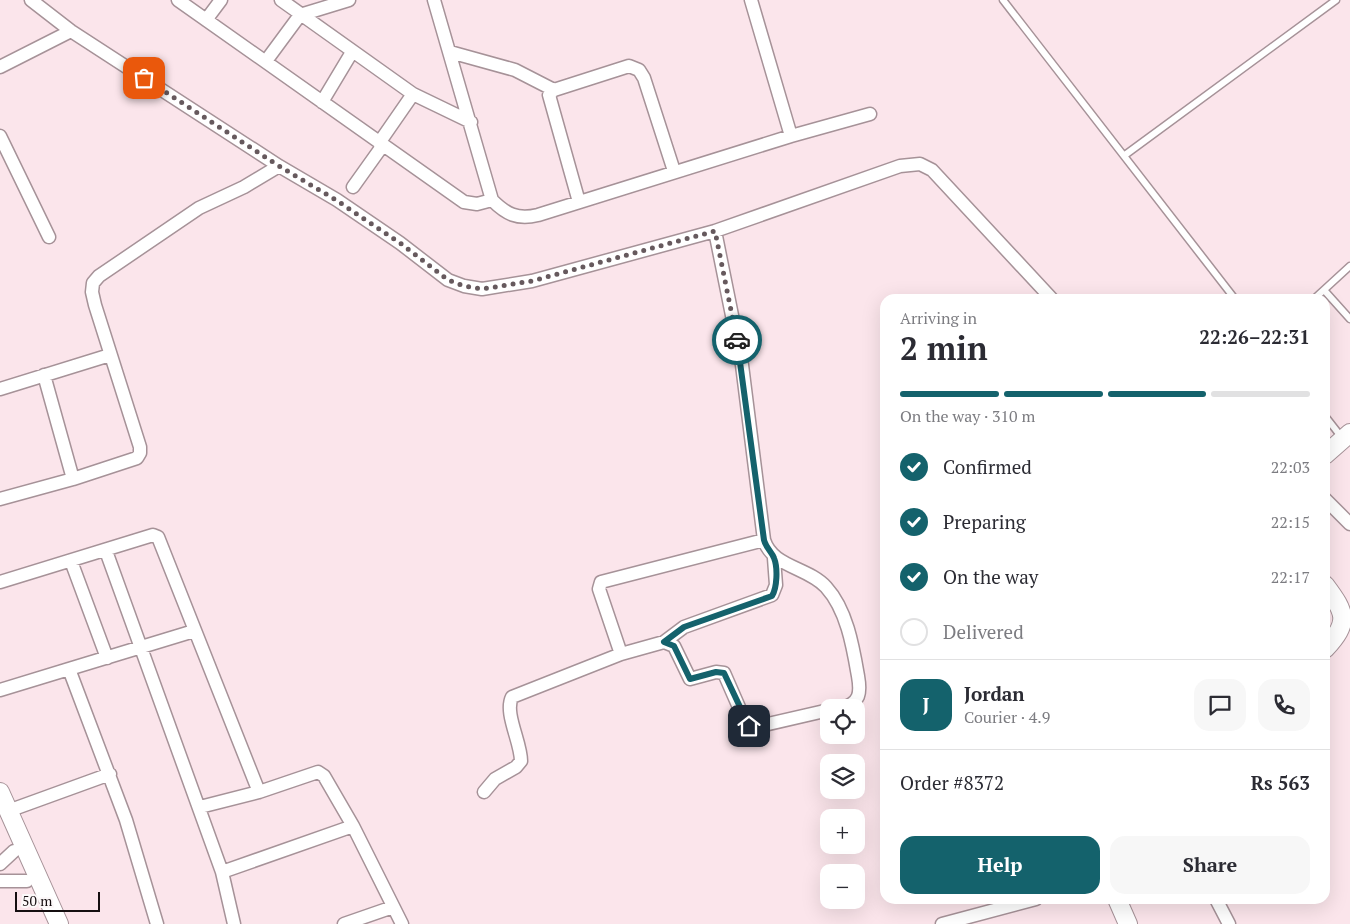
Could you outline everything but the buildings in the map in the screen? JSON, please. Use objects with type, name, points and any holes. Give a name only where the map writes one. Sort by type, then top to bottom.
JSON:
[{"type":"street","points":[[31,0],[72,32],[279,166],[336,200],[400,243],[448,280],[464,286],[482,289],[532,281],[715,231],[900,166],[920,164],[932,170],[954,192],[1047,294]]},
{"type":"street","points":[[178,0],[464,202],[477,204],[492,200]]},
{"type":"street","points":[[206,20],[221,0]]},
{"type":"street","points":[[281,0],[412,94],[471,122]]},
{"type":"street","points":[[266,61],[300,15],[348,0]]},
{"type":"street","points":[[434,0],[471,122],[492,200],[509,214],[527,218],[674,171],[870,114]]},
{"type":"street","points":[[751,0],[790,136]]},
{"type":"street","points":[[0,67],[72,32]]},
{"type":"street","points":[[322,102],[352,52]]},
{"type":"street","points":[[450,52],[515,70],[554,90]]},
{"type":"street","points":[[579,202],[549,96],[554,90],[634,66],[644,78],[674,171]]},
{"type":"street","points":[[353,186],[412,94]]},
{"type":"street","points":[[0,136],[49,237]]},
{"type":"street","points":[[1,496],[72,479],[132,461],[140,453],[140,447],[92,292],[93,283],[99,276],[199,208],[244,187],[279,166]]},
{"type":"street","points":[[715,231],[742,365],[766,548],[774,558],[802,570],[826,587],[844,618],[853,649],[860,687],[858,699]]},
{"type":"street","points":[[0,389],[110,355]]},
{"type":"street","points":[[44,375],[72,479]]},
{"type":"street","points":[[1330,450],[1347,436]]},
{"type":"street","points":[[1330,504],[1350,524]]},
{"type":"street","points":[[0,582],[153,535],[158,537],[259,792]]},
{"type":"street","points":[[621,654],[599,589],[601,582],[764,540]]},
{"type":"street","points":[[106,551],[200,807],[222,872],[234,924]]},
{"type":"street","points":[[484,792],[496,779],[516,767],[521,761],[509,708],[512,697],[621,654],[664,642],[684,627],[772,596],[776,585],[774,558]]},
{"type":"street","points":[[71,561],[106,658]]},
{"type":"street","points":[[1330,590],[1344,604],[1344,626],[1330,643]]},
{"type":"street","points":[[0,690],[194,631]]},
{"type":"street","points":[[664,642],[674,646],[690,679],[716,672],[724,673],[745,721],[751,728],[820,712]]},
{"type":"street","points":[[69,670],[126,820],[157,924]]},
{"type":"street","points":[[200,807],[259,792],[318,772],[324,776],[353,826],[402,924]]},
{"type":"street","points":[[4,815],[110,774]]},
{"type":"street","points":[[0,792],[14,851],[46,924]]},
{"type":"street","points":[[4,815],[59,924]]},
{"type":"street","points":[[222,872],[353,826]]},
{"type":"street","points":[[0,864],[14,851]]},
{"type":"street","points":[[0,881],[27,881]]},
{"type":"street","points":[[942,924],[1017,904]]},
{"type":"street","points":[[1119,904],[1128,924]]},
{"type":"street","points":[[1219,904],[1229,924]]},
{"type":"street","points":[[344,924],[393,907]]},
{"type":"lane","points":[[1126,155],[1336,0]]},
{"type":"lane","points":[[1005,1],[1126,155],[1231,294]]},
{"type":"lane","points":[[1320,294],[1350,266]]},
{"type":"lane","points":[[1324,290],[1328,294]]},
{"type":"lane","points":[[1330,297],[1350,319]]},
{"type":"lane","points":[[1330,421],[1347,436]]},
{"type":"way so far","points":[[144,78],[279,166],[336,200],[456,284],[482,289],[507,287],[715,231],[737,340]]},
{"type":"route","points":[[737,340],[742,365],[764,540],[766,548],[774,558],[775,590],[772,596],[675,631],[664,642],[674,646],[690,679],[720,671],[724,673],[749,726]]}]
